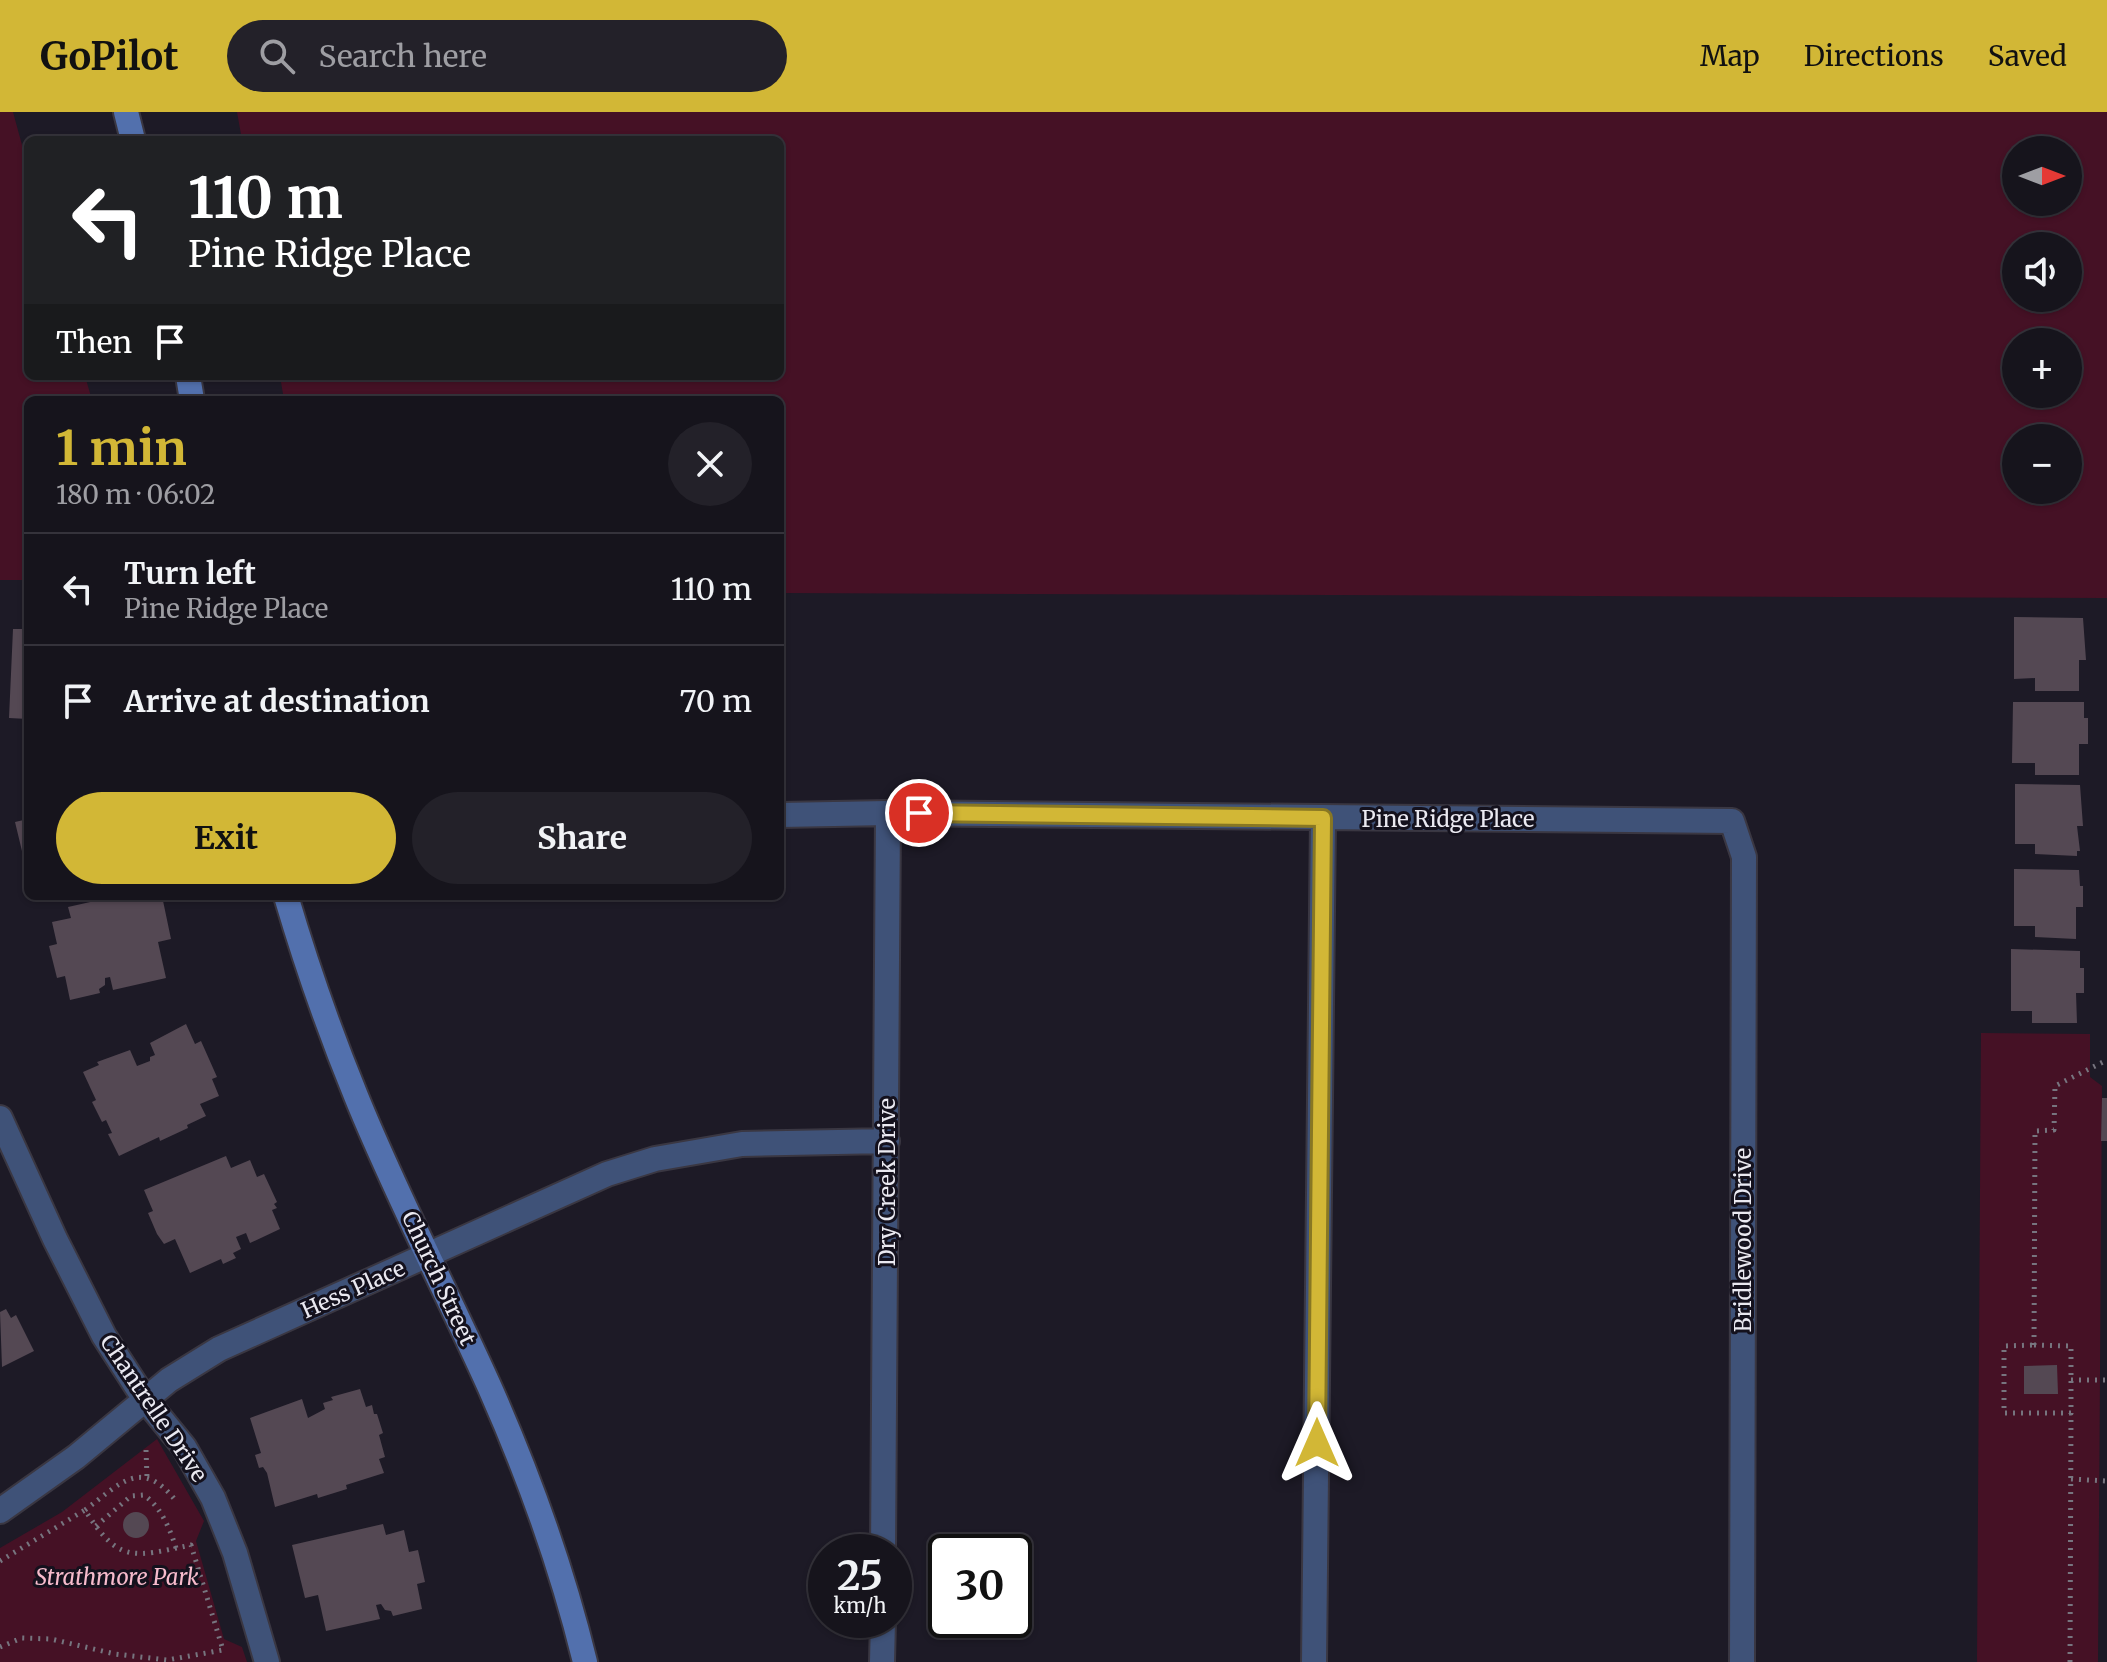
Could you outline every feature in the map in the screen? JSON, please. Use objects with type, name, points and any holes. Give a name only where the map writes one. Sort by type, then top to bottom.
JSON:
[{"type":"main road","points":[[126,112],[132,136]]},
{"type":"main road","name":"Church Street","points":[[287,900],[309,974],[357,1099],[491,1390],[527,1480],[571,1606],[585,1662]]},
{"type":"street","name":"Pine Ridge Place","points":[[784,815],[888,813],[1732,821]]},
{"type":"street","name":"Dry Creek Drive","points":[[883,1534],[888,813]]},
{"type":"street","points":[[1314,1662],[1323,818]]},
{"type":"street","name":"Bridlewood Drive","points":[[1732,821],[1744,857],[1742,1662]]},
{"type":"street","name":"Chantrelle Drive","points":[[0,1118],[104,1336],[144,1398],[184,1447],[213,1498],[239,1566],[267,1662]]},
{"type":"street","name":"Hess Place","points":[[0,1511],[76,1457],[144,1398],[219,1349],[607,1174],[655,1159],[742,1144],[887,1141]]},
{"type":"street","points":[[882,1662],[883,1638]]},
{"type":"path","points":[[2034,1345],[2035,1131],[2054,1130],[2055,1086],[2107,1060]]},
{"type":"path","points":[[2070,1662],[2071,1479],[2071,1413],[2071,1380],[2071,1346],[2004,1346],[2004,1413],[2071,1413]]},
{"type":"path","points":[[2071,1380],[2107,1380]]},
{"type":"path","points":[[0,1561],[85,1510],[128,1478],[138,1476],[157,1481],[180,1507]]},
{"type":"path","points":[[2071,1479],[2107,1481]]},
{"type":"path","points":[[96,1526],[131,1496],[144,1495],[170,1528],[176,1548]]},
{"type":"path","points":[[85,1510],[114,1547],[125,1552],[156,1552],[191,1545]]},
{"type":"path","points":[[0,1647],[22,1638],[51,1639],[115,1654],[167,1660],[223,1650],[191,1545],[192,1530]]},
{"type":"green space","points":[[0,112],[13,112],[24,152],[24,380],[86,380],[91,396],[24,396],[24,580],[0,580]]},
{"type":"green space","points":[[237,112],[2107,112],[2107,598],[784,593],[784,396],[283,396],[281,380],[784,380],[784,136],[241,136]]},
{"type":"green space","points":[[1981,1033],[2090,1034],[2090,1077],[2102,1086],[2098,1662],[1977,1662]]},
{"type":"green space","name":"Strathmore Park","points":[[157,1439],[204,1521],[196,1541],[224,1639],[242,1647],[247,1662],[0,1662],[0,1548],[62,1512]]},
{"type":"building","points":[[2014,617],[2083,618],[2086,660],[2079,660],[2079,691],[2035,691],[2035,678],[2014,679]]},
{"type":"building","points":[[13,629],[24,629],[24,719],[9,718]]},
{"type":"building","points":[[2013,702],[2084,702],[2084,718],[2088,718],[2088,744],[2079,744],[2079,775],[2035,775],[2035,763],[2012,763]]},
{"type":"building","points":[[2015,784],[2080,785],[2083,826],[2077,826],[2080,851],[2077,851],[2077,856],[2035,854],[2035,844],[2015,844]]},
{"type":"building","points":[[24,820],[24,860],[15,822]]},
{"type":"building","points":[[2014,869],[2079,870],[2083,907],[2076,907],[2076,939],[2035,937],[2035,926],[2014,926]]},
{"type":"building","points":[[99,900],[163,900],[171,939],[158,942],[166,978],[113,990],[110,977],[105,978],[100,993],[70,1000],[65,976],[57,978],[49,946],[57,944],[52,922],[71,918],[68,907]]},
{"type":"building","points":[[2011,949],[2080,951],[2084,993],[2076,993],[2077,1023],[2032,1023],[2032,1011],[2011,1011]]},
{"type":"building","points":[[186,1024],[195,1044],[201,1041],[217,1077],[212,1079],[219,1096],[200,1104],[206,1116],[187,1125],[188,1128],[160,1141],[159,1137],[119,1156],[108,1134],[112,1133],[106,1120],[102,1122],[92,1102],[96,1100],[83,1072],[99,1065],[97,1062],[130,1050],[137,1066],[150,1061],[150,1057],[155,1055],[150,1043]]},
{"type":"building","points":[[2102,1098],[2107,1098],[2107,1141],[2101,1141]]},
{"type":"building","points":[[226,1156],[231,1168],[250,1160],[257,1177],[264,1174],[277,1202],[274,1204],[277,1208],[272,1210],[280,1229],[250,1243],[246,1233],[236,1237],[241,1249],[233,1253],[236,1258],[223,1264],[221,1259],[190,1273],[175,1239],[164,1244],[157,1234],[148,1213],[153,1211],[144,1190]]},
{"type":"building","points":[[6,1309],[11,1318],[16,1315],[34,1351],[2,1367],[0,1312]]},
{"type":"building","points":[[2057,1365],[2058,1394],[2024,1394],[2024,1366]]},
{"type":"building","points":[[360,1389],[366,1407],[372,1405],[374,1414],[377,1414],[383,1433],[379,1435],[385,1457],[379,1459],[384,1473],[346,1485],[347,1489],[318,1498],[317,1494],[275,1507],[267,1473],[263,1467],[259,1468],[255,1455],[261,1453],[250,1418],[302,1399],[308,1418],[325,1409],[323,1403],[333,1400],[331,1397]]},
{"type":"building","points":[[136,1512],[145,1516],[149,1525],[145,1534],[136,1538],[127,1534],[123,1525],[127,1516]]},
{"type":"building","points":[[383,1524],[386,1535],[404,1530],[409,1552],[418,1550],[425,1582],[417,1584],[422,1609],[393,1616],[381,1604],[376,1605],[380,1619],[326,1631],[318,1595],[305,1598],[292,1545]]},
{"type":"route","points":[[919,813],[1323,818],[1317,1443]]}]
